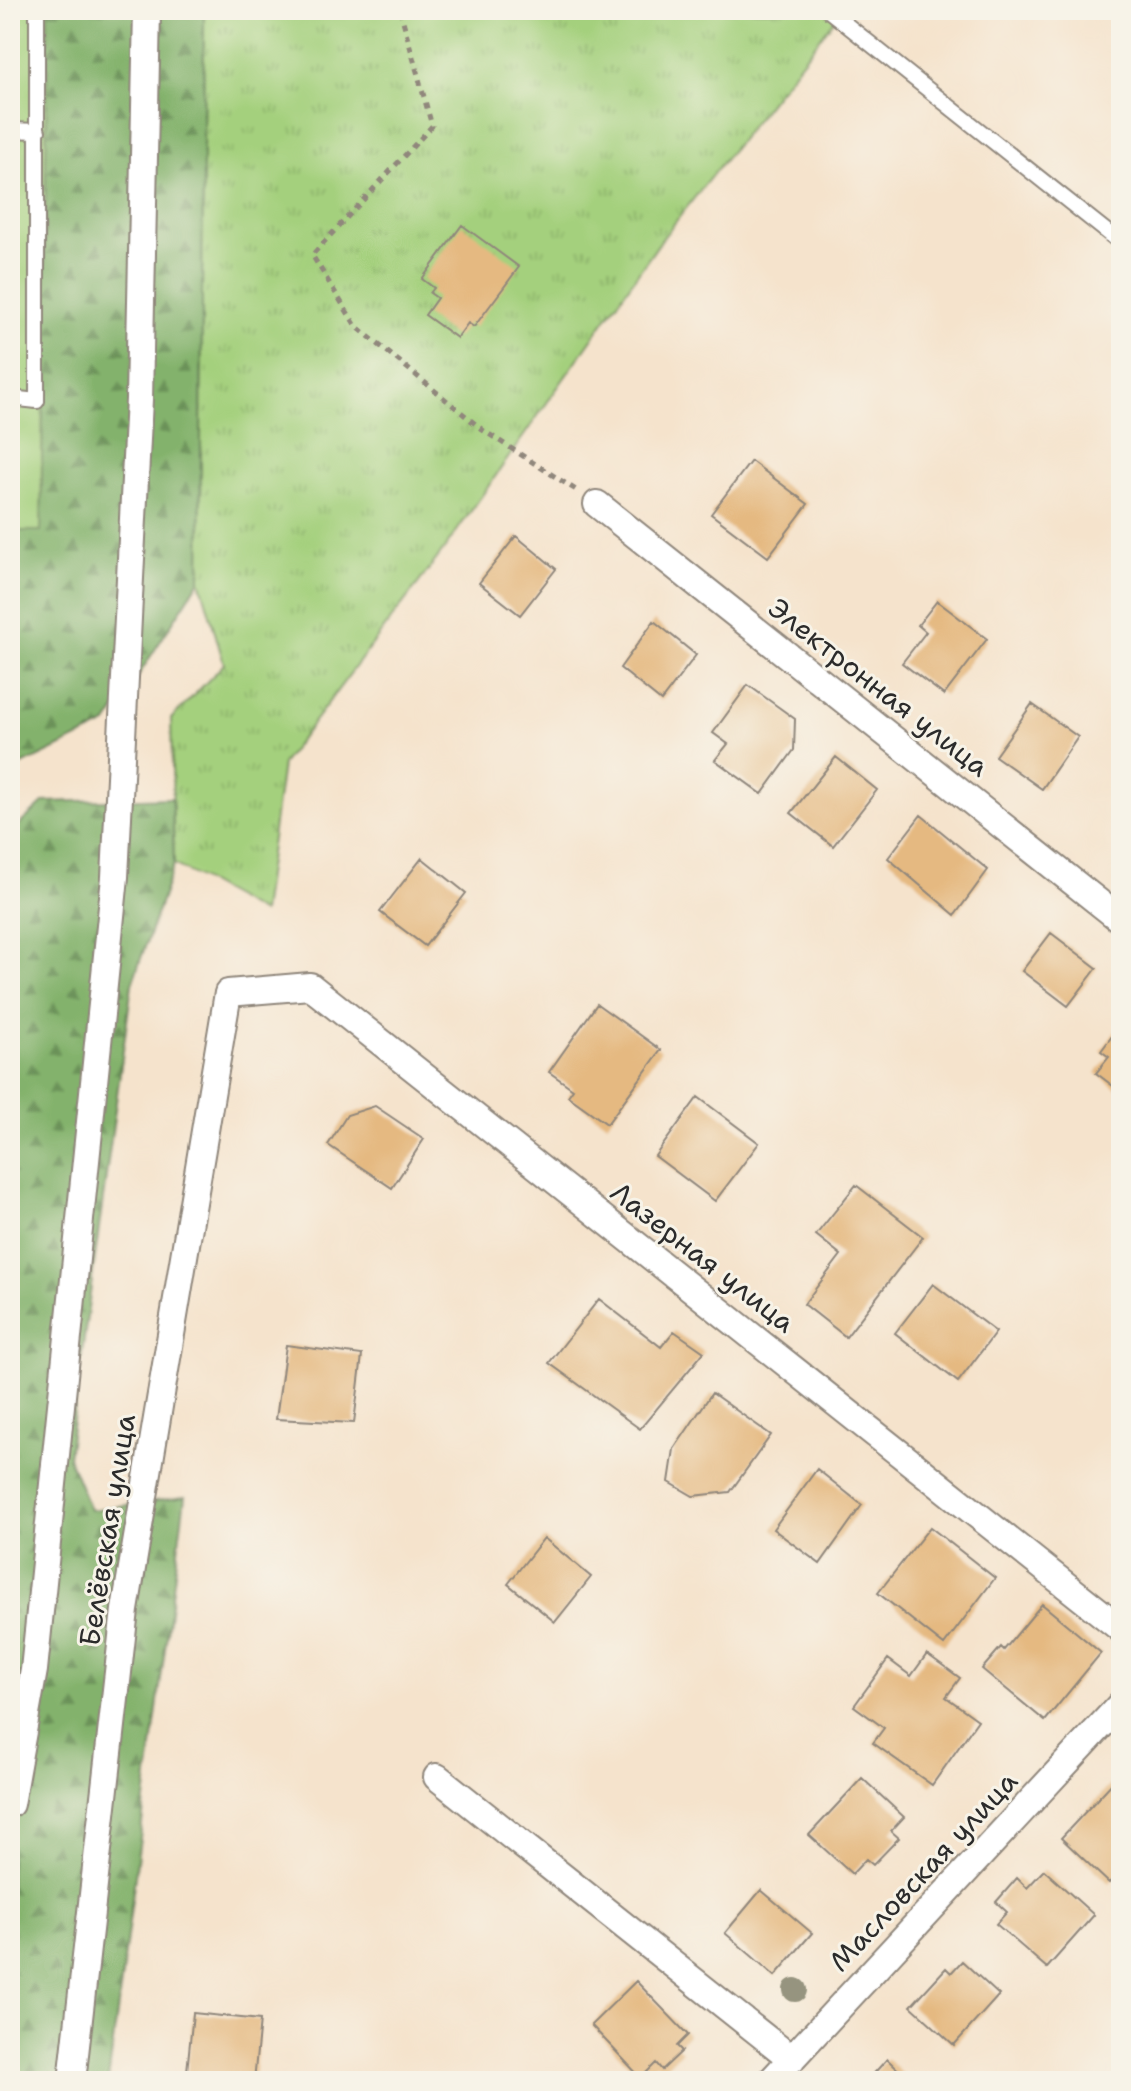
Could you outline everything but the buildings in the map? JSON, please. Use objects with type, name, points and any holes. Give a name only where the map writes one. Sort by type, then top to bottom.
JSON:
[{"type":"street","points":[[10,1804],[34,1670],[115,877],[139,399],[147,10]]},
{"type":"street","name":"Электронная улица","points":[[597,504],[1121,920]]},
{"type":"street","name":"Лазерная улица","points":[[228,993],[310,986],[1121,1629]]},
{"type":"street","name":"Белёвская улица","points":[[72,2081],[125,1610],[228,993]]},
{"type":"street","name":"Масловская улица","points":[[771,2081],[1121,1704]]},
{"type":"street","points":[[437,1777],[792,2059]]},
{"type":"lane","points":[[10,398],[37,401],[37,10]]},
{"type":"lane","points":[[828,10],[1121,243]]},
{"type":"lane","points":[[10,130],[38,131]]},
{"type":"path","points":[[400,10],[432,126],[312,255],[356,326],[484,431],[597,504]]},
{"type":"green space","points":[[10,10],[48,10],[41,531],[10,531]]},
{"type":"green space","points":[[48,10],[204,10],[200,580],[107,724],[10,771],[10,531],[41,531]]},
{"type":"green space","points":[[204,10],[842,10],[662,239],[445,548],[282,764],[262,913],[174,864],[171,719],[224,664],[200,580]]},
{"type":"green space","points":[[172,798],[174,864],[132,984],[68,1457],[90,1510],[185,1497],[108,2081],[10,2081],[10,833],[44,802]]}]
